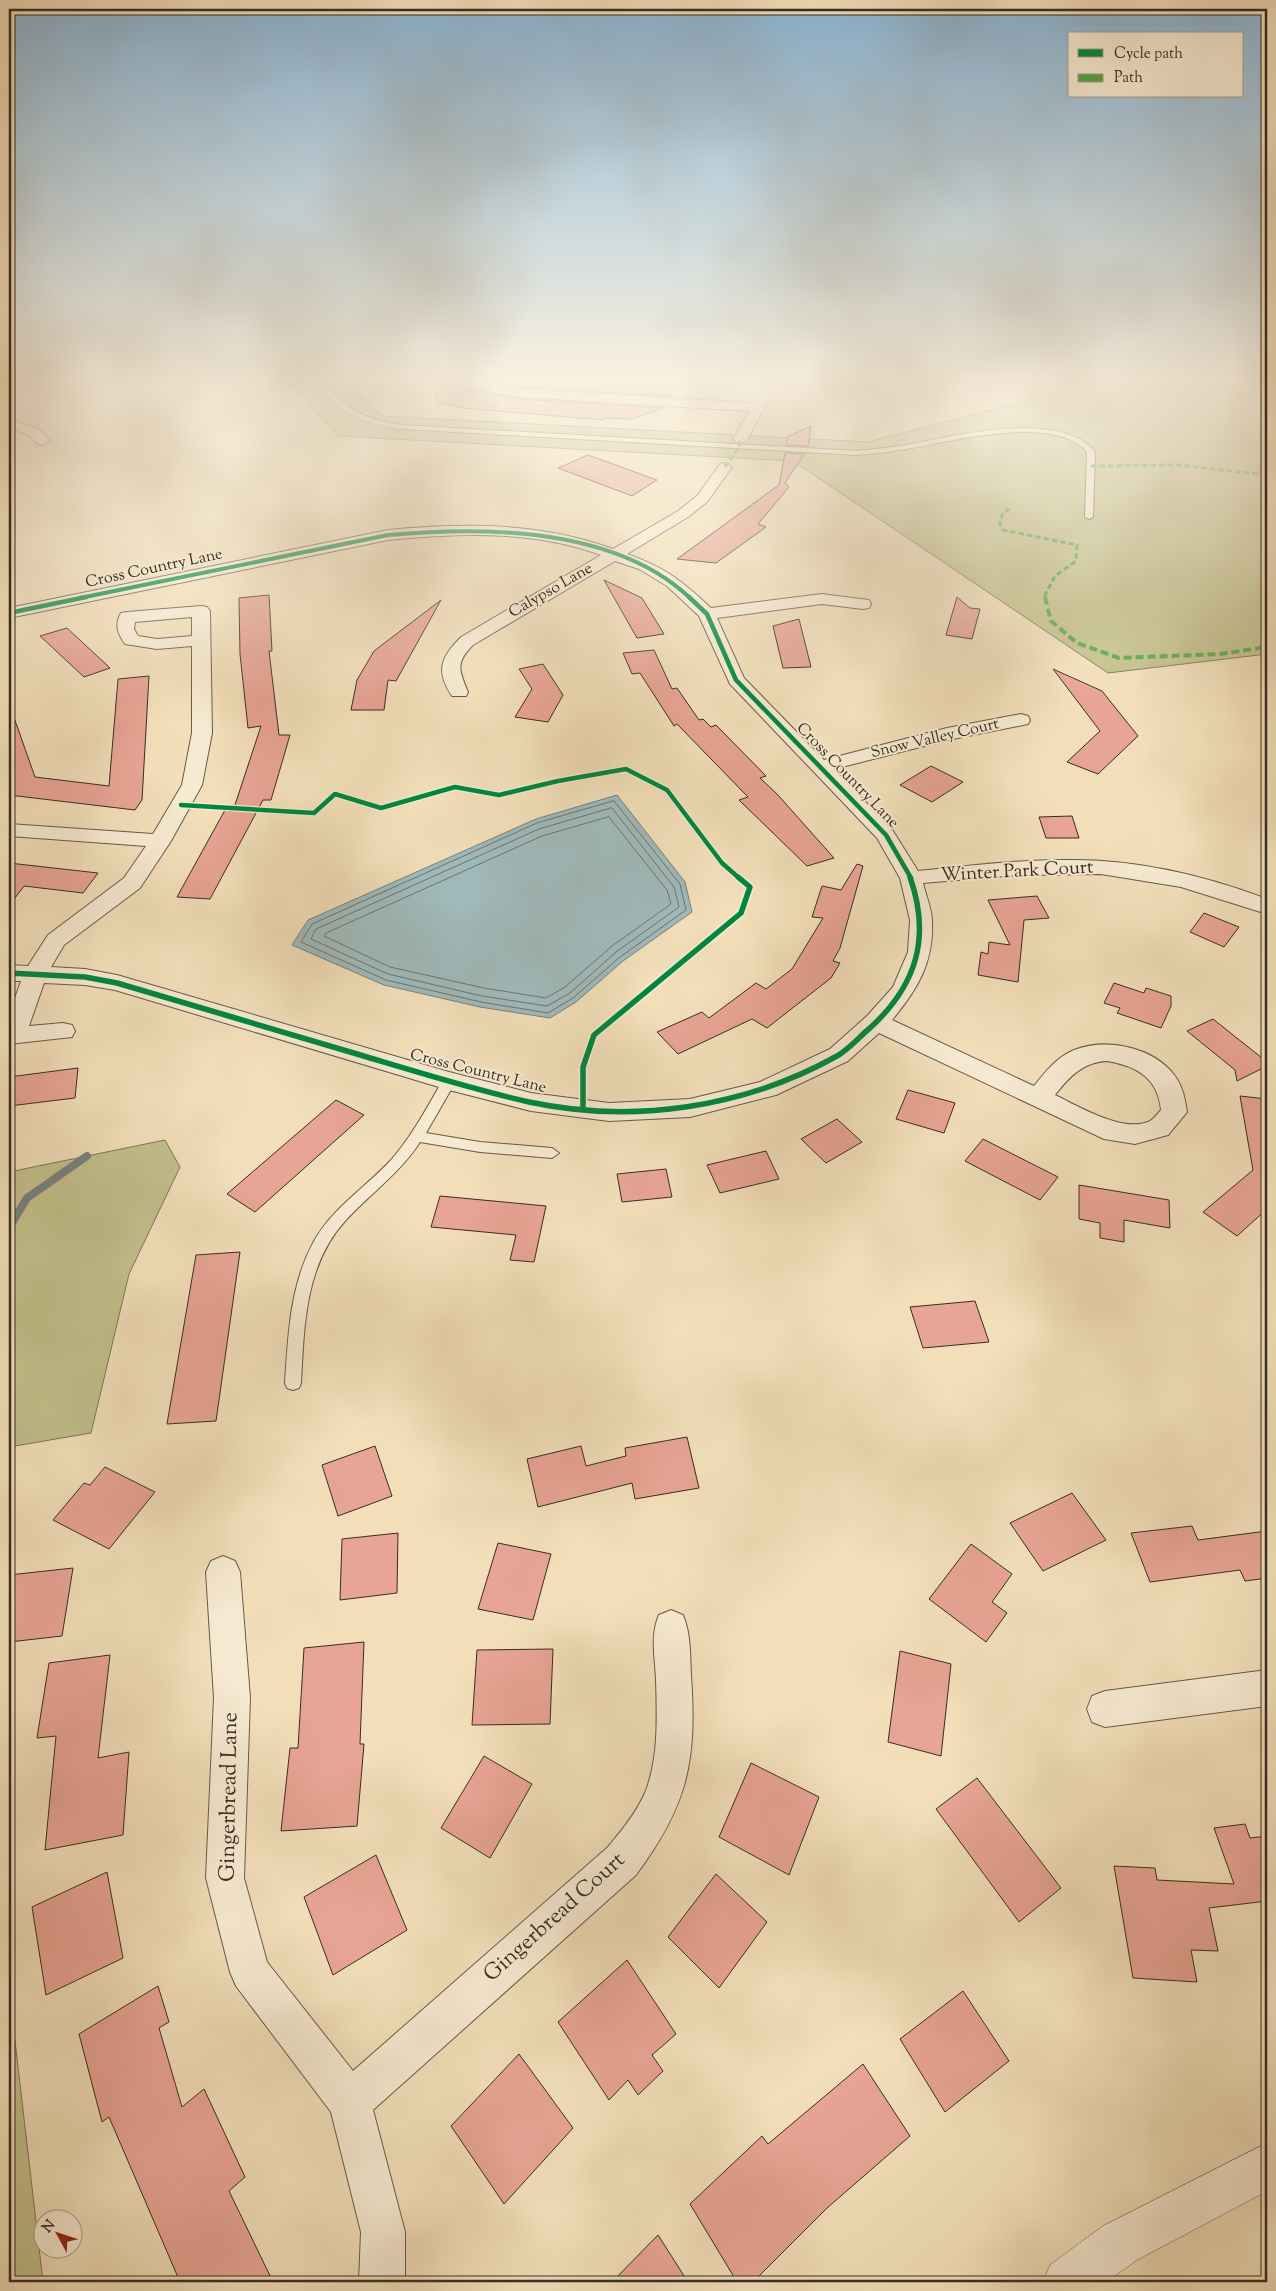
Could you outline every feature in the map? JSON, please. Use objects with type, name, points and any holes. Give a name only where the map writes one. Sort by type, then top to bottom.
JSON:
[{"type":"street","name":"Calypso Lane","points":[[458,692],[449,668],[452,659],[467,641],[664,527],[702,499],[710,487]]},
{"type":"street","name":"Cross Country Lane","points":[[9,613],[396,534],[429,531],[491,530],[544,536],[582,543],[645,566],[673,582],[706,614],[736,680],[886,835],[911,878],[921,920],[919,952],[904,990],[876,1022],[839,1055],[767,1090],[690,1108],[609,1112],[531,1102],[449,1081],[146,991],[85,977],[9,974]]},
{"type":"street","points":[[706,614],[822,599],[863,604]]},
{"type":"street","points":[[63,1031],[12,1036],[35,974],[56,940],[132,883],[160,841],[192,785],[202,733],[201,640]]},
{"type":"street","name":"Snow Valley Court","points":[[820,767],[947,734],[1021,720]]},
{"type":"street","points":[[9,830],[160,841]]},
{"type":"street","name":"Winter Park Court","points":[[911,878],[1042,867],[1127,870],[1202,885],[1267,907]]},
{"type":"street","points":[[876,1022],[1039,1097],[1104,1130],[1135,1134],[1159,1128],[1174,1112],[1171,1091],[1157,1073],[1133,1056],[1108,1052],[1085,1055],[1066,1065],[1039,1097]]},
{"type":"street","name":"Gingerbread Lane","points":[[222,1572],[232,1698],[225,1878],[250,1972],[350,2102],[383,2232],[382,2282]]},
{"type":"street","name":"Gingerbread Court","points":[[350,2102],[622,1861],[650,1823],[666,1786],[675,1743],[671,1627]]},
{"type":"street","points":[[1105,1709],[1267,1688]]},
{"type":"street","points":[[1067,2282],[1120,2243],[1267,2166]]},
{"type":"lane","points":[[1088,517],[1089,487]]},
{"type":"lane","points":[[293,1382],[298,1318],[306,1281],[320,1244],[345,1212],[388,1172],[416,1136],[449,1081]]},
{"type":"lane","points":[[416,1136],[473,1146],[552,1153]]},
{"type":"shaded area","points":[[832,487],[1267,487],[1267,654],[1108,673]]},
{"type":"shaded area","points":[[165,1140],[180,1167],[129,1274],[91,1433],[9,1447],[9,1172]]},
{"type":"shaded area","points":[[9,1989],[34,2208],[32,2208],[32,2258],[40,2258],[43,2282],[9,2282]]},
{"type":"water","points":[[617,795],[685,882],[692,912],[623,961],[576,1002],[550,1018],[480,1007],[384,985],[292,945],[308,920],[536,819]]},
{"type":"building","points":[[608,487],[646,487],[632,496]]},
{"type":"building","points":[[776,487],[789,487],[758,524],[766,527],[716,563],[677,559]]},
{"type":"building","points":[[604,580],[642,598],[664,634],[637,638]]},
{"type":"building","points":[[269,595],[272,651],[269,651],[279,735],[290,735],[271,800],[263,800],[210,899],[177,897],[225,810],[233,811],[261,726],[248,728],[240,654],[239,598]]},
{"type":"building","points":[[957,597],[970,608],[980,609],[972,639],[946,635]]},
{"type":"building","points":[[441,600],[396,681],[388,680],[384,710],[351,710],[357,680],[374,651]]},
{"type":"building","points":[[799,619],[811,667],[783,668],[773,626]]},
{"type":"building","points":[[67,628],[110,668],[84,677],[40,636]]},
{"type":"building","points":[[654,650],[672,689],[677,688],[699,720],[703,719],[711,727],[716,725],[766,776],[760,778],[777,794],[834,858],[807,866],[739,800],[748,797],[677,724],[674,726],[640,673],[632,674],[623,653]]},
{"type":"building","points":[[543,664],[563,695],[548,722],[515,717],[532,689],[519,669]]},
{"type":"building","points":[[1053,669],[1102,691],[1138,736],[1098,774],[1067,762],[1100,731]]},
{"type":"building","points":[[149,676],[142,800],[135,810],[9,795],[9,712],[12,712],[35,777],[109,786],[118,679]]},
{"type":"building","points":[[931,766],[963,782],[932,802],[900,785]]},
{"type":"building","points":[[1072,816],[1079,838],[1046,838],[1039,817]]},
{"type":"building","points":[[9,863],[98,873],[83,893],[24,886],[9,906]]},
{"type":"building","points":[[857,864],[863,866],[840,948],[833,961],[840,963],[831,978],[767,1028],[752,1019],[678,1054],[657,1032],[702,1012],[709,1018],[756,983],[766,989],[792,969],[823,918],[812,917],[822,886],[841,890]]},
{"type":"building","points":[[1037,896],[1049,918],[1024,920],[1018,982],[978,975],[981,952],[988,954],[989,942],[1010,945],[988,900]]},
{"type":"building","points":[[1204,913],[1239,927],[1224,947],[1190,932]]},
{"type":"building","points":[[1114,983],[1144,993],[1146,988],[1171,996],[1171,1006],[1161,1028],[1117,1013],[1120,1008],[1104,1003]]},
{"type":"building","points":[[1213,1019],[1267,1062],[1267,1066],[1237,1081],[1235,1070],[1187,1031]]},
{"type":"building","points":[[78,1068],[75,1098],[9,1106],[9,1077]]},
{"type":"building","points":[[908,1090],[955,1103],[944,1133],[896,1119]]},
{"type":"building","points":[[1240,1096],[1267,1099],[1267,1209],[1237,1236],[1203,1212],[1253,1170]]},
{"type":"building","points":[[336,1100],[364,1115],[255,1212],[227,1194]]},
{"type":"building","points":[[837,1119],[862,1142],[826,1163],[801,1139]]},
{"type":"building","points":[[983,1139],[1058,1177],[1040,1200],[965,1161]]},
{"type":"building","points":[[766,1151],[779,1179],[720,1193],[707,1165]]},
{"type":"building","points":[[666,1169],[672,1197],[622,1202],[617,1174]]},
{"type":"building","points":[[1079,1185],[1169,1200],[1170,1228],[1124,1220],[1124,1242],[1100,1238],[1100,1223],[1079,1219]]},
{"type":"building","points":[[440,1196],[546,1206],[534,1262],[510,1260],[516,1235],[431,1227]]},
{"type":"building","points":[[240,1252],[216,1421],[167,1424],[196,1255]]},
{"type":"building","points":[[975,1301],[989,1342],[923,1348],[910,1307]]},
{"type":"building","points":[[687,1437],[699,1488],[635,1499],[632,1483],[538,1507],[527,1459],[581,1446],[586,1466],[626,1456],[625,1448]]},
{"type":"building","points":[[375,1446],[392,1496],[338,1516],[322,1465]]},
{"type":"building","points":[[105,1467],[155,1492],[109,1549],[53,1520],[84,1483],[90,1485]]},
{"type":"building","points":[[1072,1493],[1106,1540],[1043,1571],[1010,1523]]},
{"type":"building","points":[[1192,1526],[1198,1540],[1267,1531],[1267,1578],[1245,1581],[1240,1570],[1150,1582],[1131,1533]]},
{"type":"building","points":[[398,1533],[397,1593],[340,1600],[342,1539]]},
{"type":"building","points":[[498,1543],[551,1554],[533,1620],[478,1609]]},
{"type":"building","points":[[971,1544],[1012,1574],[992,1602],[1007,1613],[986,1642],[929,1599]]},
{"type":"building","points":[[73,1568],[62,1636],[9,1642],[9,1575]]},
{"type":"building","points":[[364,1642],[360,1744],[364,1744],[357,1826],[281,1831],[290,1748],[298,1748],[304,1648]]},
{"type":"building","points":[[553,1649],[550,1724],[472,1725],[477,1650]]},
{"type":"building","points":[[900,1651],[951,1664],[941,1756],[888,1742]]},
{"type":"building","points":[[110,1655],[98,1758],[129,1752],[123,1835],[45,1850],[56,1736],[37,1738],[49,1663]]},
{"type":"building","points":[[484,1756],[532,1784],[490,1858],[441,1828]]},
{"type":"building","points":[[751,1763],[819,1797],[789,1875],[719,1837]]},
{"type":"building","points":[[977,1778],[1061,1888],[1019,1922],[936,1809]]},
{"type":"building","points":[[1245,1824],[1250,1838],[1267,1836],[1267,1901],[1209,1908],[1218,1951],[1191,1950],[1197,1982],[1133,1978],[1114,1866],[1155,1868],[1157,1880],[1234,1884],[1214,1828]]},
{"type":"building","points":[[376,1855],[407,1930],[333,1975],[304,1897]]},
{"type":"building","points":[[107,1872],[123,1958],[46,1995],[32,1907]]},
{"type":"building","points":[[716,1874],[767,1922],[719,1988],[668,1937]]},
{"type":"building","points":[[627,1960],[676,2034],[652,2055],[663,2071],[638,2095],[628,2080],[609,2100],[558,2022]]},
{"type":"building","points":[[158,1986],[169,2022],[159,2028],[182,2107],[204,2089],[245,2177],[229,2191],[273,2282],[180,2282],[109,2117],[102,2122],[79,2034]]},
{"type":"building","points":[[963,1991],[1009,2061],[945,2112],[900,2039]]},
{"type":"building","points":[[519,2054],[573,2128],[504,2204],[451,2126]]},
{"type":"building","points":[[863,2064],[910,2136],[827,2208],[753,2282],[737,2282],[690,2204],[762,2136],[768,2144]]},
{"type":"building","points":[[658,2235],[688,2282],[612,2282]]},
{"type":"waterway","points":[[9,1228],[27,1198],[87,1156]]},
{"type":"marked path","points":[[1010,509],[1003,512],[1000,523],[1003,530],[1077,545],[1076,561],[1055,576],[1045,595],[1051,621],[1077,643],[1119,658],[1220,654],[1267,647]]},
{"type":"cycle path","points":[[9,613],[388,535],[429,531],[491,530],[545,536],[582,543],[645,566],[673,582],[707,614],[736,680],[886,835],[911,878],[921,920],[919,952],[904,990],[876,1022],[839,1055],[767,1089],[690,1108],[609,1112],[531,1102],[449,1081],[117,983],[85,977],[9,973]]},
{"type":"cycle path","points":[[181,805],[314,813],[335,794],[381,808],[455,787],[499,795],[558,781],[626,769],[667,790],[722,863],[750,887],[741,913],[594,1035],[583,1067],[583,1109]]}]
